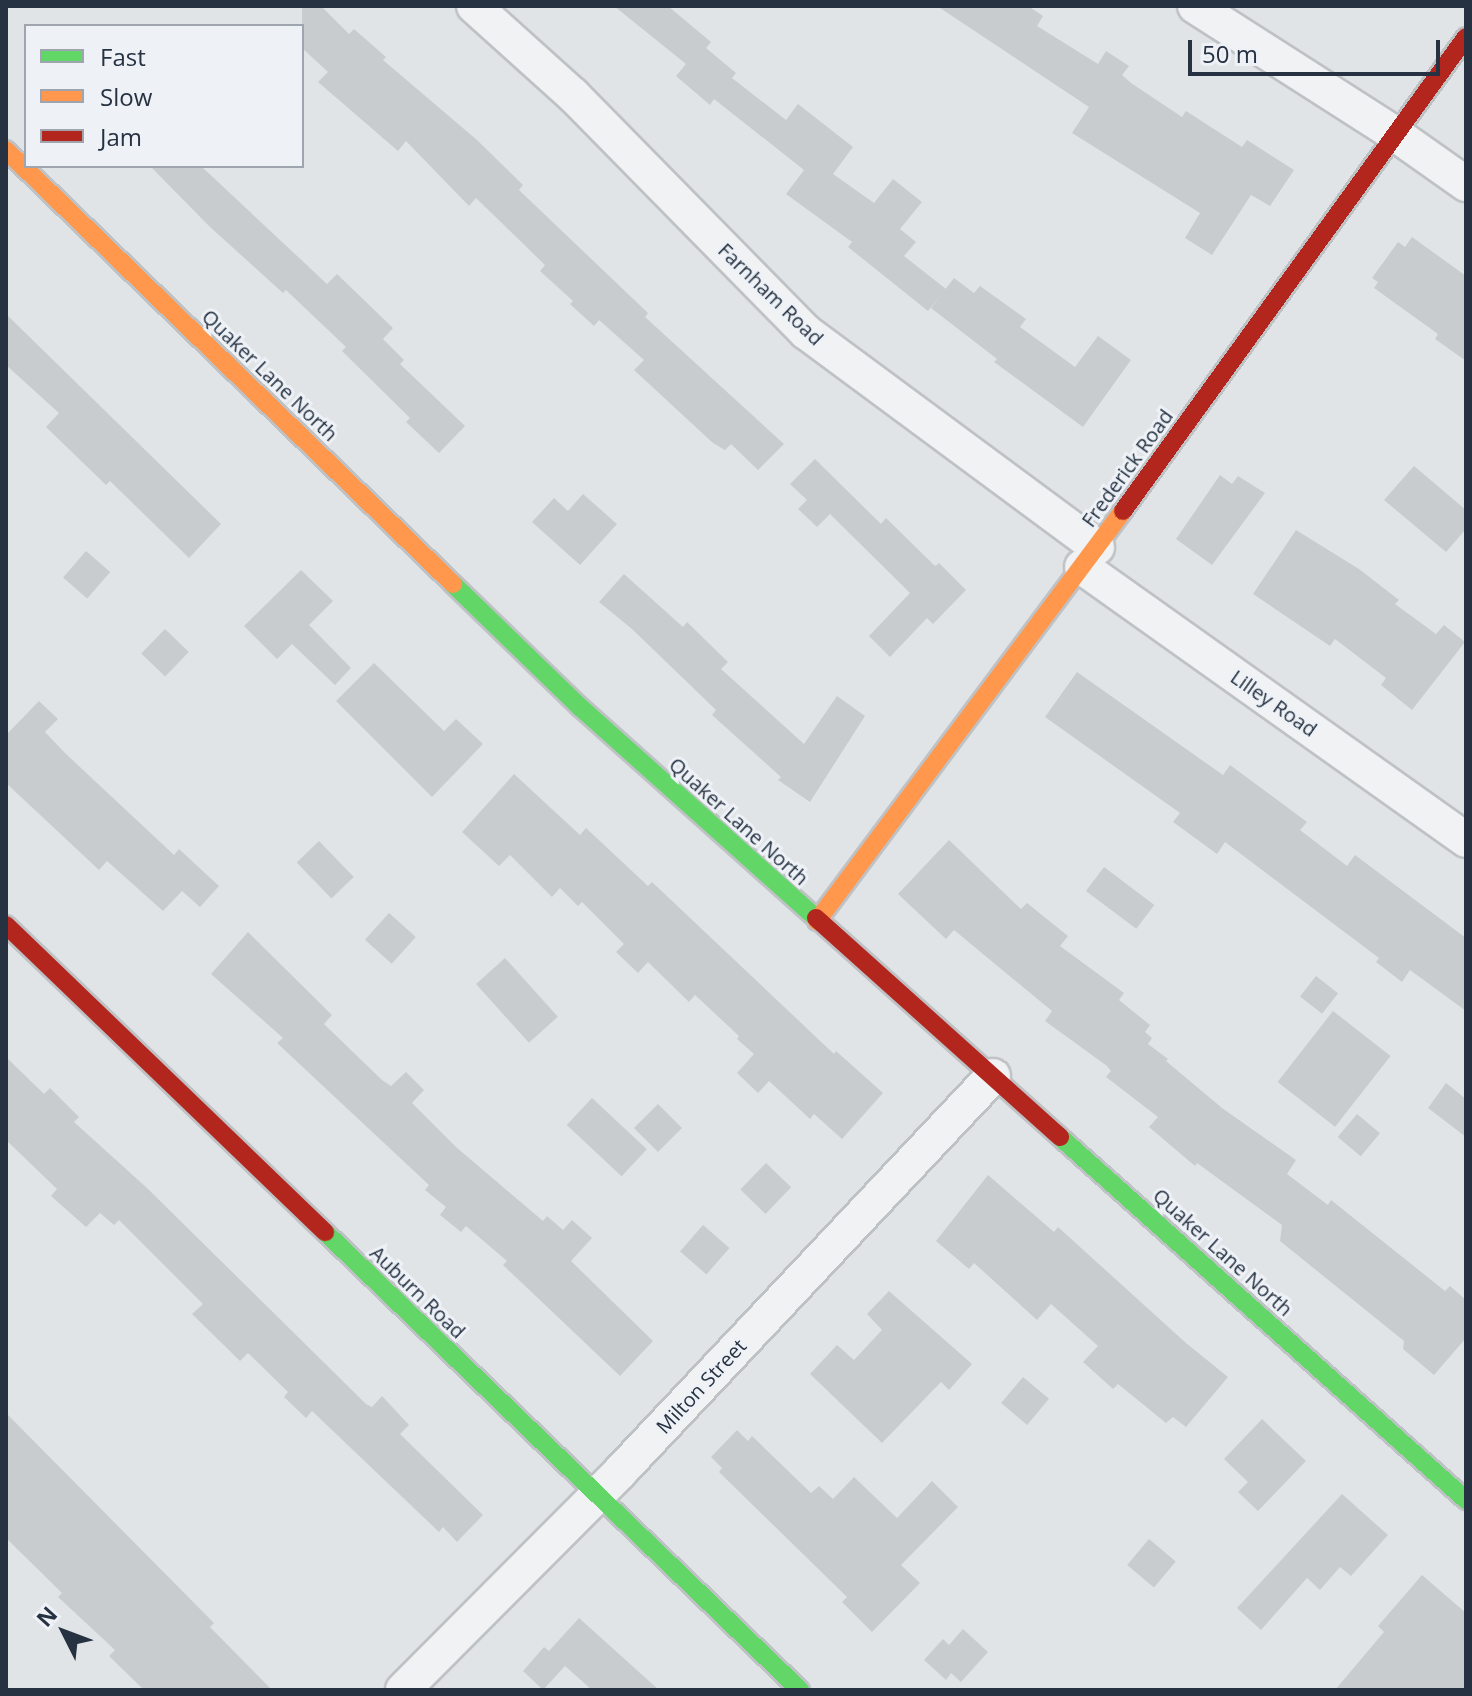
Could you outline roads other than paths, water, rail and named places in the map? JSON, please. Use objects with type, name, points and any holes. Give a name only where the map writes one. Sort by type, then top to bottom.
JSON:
[{"type":"street","name":"Farnham Road","points":[[474,6],[573,95],[806,332],[1090,557]]},
{"type":"street","points":[[1195,6],[1395,134],[1466,184]]},
{"type":"street","name":"Frederick Road","points":[[817,921],[1090,557],[1466,37]]},
{"type":"street","name":"Quaker Lane North","points":[[6,150],[24,167]]},
{"type":"street","name":"Quaker Lane North","points":[[25,168],[580,707],[1466,1500]]},
{"type":"street","name":"Lilley Road","points":[[1090,557],[1466,840]]},
{"type":"street","name":"Auburn Road","points":[[6,925],[800,1690]]},
{"type":"street","name":"Milton Street","points":[[403,1690],[597,1495],[993,1076]]}]
